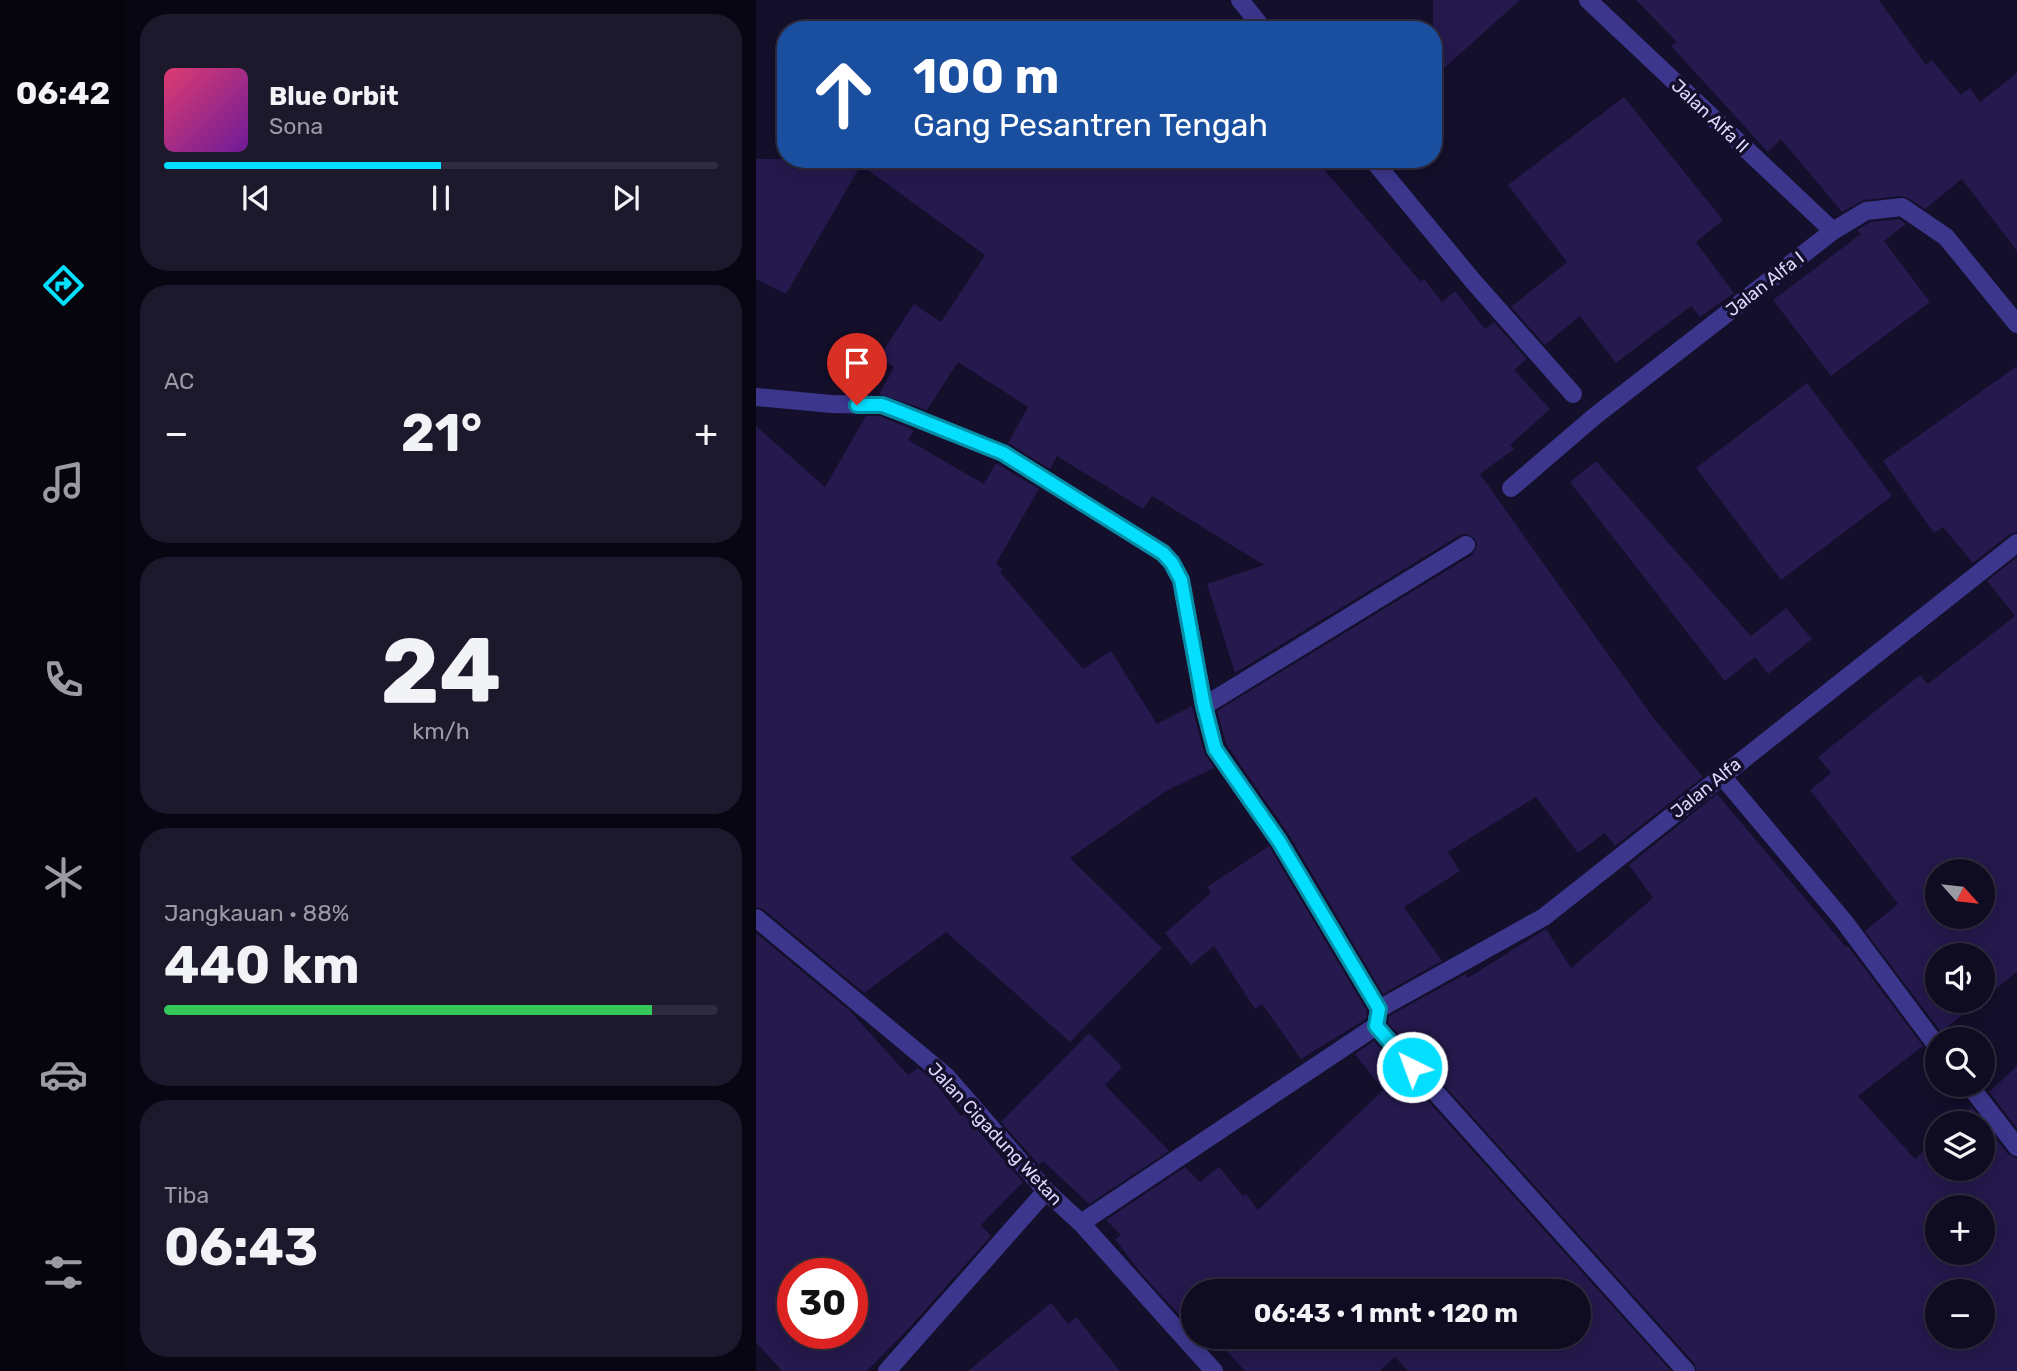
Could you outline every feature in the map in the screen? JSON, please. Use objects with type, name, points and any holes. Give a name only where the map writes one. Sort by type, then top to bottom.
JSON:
[{"type":"street","points":[[1240,0],[1257,21]]},
{"type":"street","name":"Jalan Alfa II","points":[[1588,0],[1833,231]]},
{"type":"street","points":[[1379,168],[1473,281],[1573,394]]},
{"type":"street","name":"Jalan Alfa I","points":[[1511,488],[1595,416],[1833,231],[1866,211],[1902,207],[1946,237],[2017,324]]},
{"type":"street","points":[[756,397],[832,404],[882,405],[1003,453],[1163,553],[1181,580],[1204,706],[1215,749],[1279,841],[1377,1018],[1686,1371]]},
{"type":"street","name":"Jalan Alfa","points":[[1082,1223],[1377,1018],[1544,917],[2017,543]]},
{"type":"street","points":[[1204,706],[1466,545]]},
{"type":"street","points":[[1722,776],[1843,920],[1925,1030]]},
{"type":"street","name":"Jalan Cigadung Wetan","points":[[756,918],[946,1076],[1046,1191],[1082,1223],[1214,1371]]},
{"type":"street","points":[[1978,1097],[2017,1147]]},
{"type":"street","points":[[887,1371],[1046,1191]]},
{"type":"building","points":[[1433,0],[1520,0],[1442,70],[1442,21],[1433,21]]},
{"type":"building","points":[[1636,0],[1879,0],[1926,65],[1932,60],[1961,95],[1970,88],[1980,102],[2017,73],[2017,251],[1962,179],[1925,209],[1901,196],[1864,200],[1842,212],[1781,139],[1768,152],[1671,46],[1677,42]]},
{"type":"building","points":[[1624,97],[1723,220],[1696,242],[1734,293],[1700,317],[1691,306],[1616,363],[1580,316],[1545,345],[1511,307],[1567,262],[1508,185]]},
{"type":"building","points":[[756,159],[777,159],[777,168],[859,168],[786,294],[756,279]]},
{"type":"building","points":[[865,168],[1323,168],[1421,282],[1424,279],[1442,302],[1455,291],[1485,329],[1494,322],[1527,359],[1514,370],[1550,409],[1510,445],[1514,449],[1480,474],[1652,716],[1703,777],[1615,846],[1605,833],[1578,853],[1536,797],[1448,852],[1460,871],[1404,907],[1442,961],[1383,994],[1289,835],[1226,744],[1217,711],[1472,555],[1477,545],[1475,539],[1466,534],[1460,535],[1235,673],[1207,584],[1264,565],[1152,496],[1143,509],[1057,456],[1050,469],[1008,443],[1028,407],[958,362],[927,410],[879,394],[894,367],[879,357],[914,304],[941,322],[985,255]]},
{"type":"building","points":[[1899,219],[1906,224],[1884,241],[1930,302],[1831,376],[1773,300],[1861,234],[1857,230],[1870,222]]},
{"type":"building","points":[[2017,366],[2017,532],[2010,534],[1973,563],[1943,527],[1934,533],[1883,461]]},
{"type":"building","points":[[1807,383],[1892,496],[1781,580],[1696,468]]},
{"type":"building","points":[[866,416],[880,416],[914,430],[908,440],[984,484],[996,463],[1039,489],[996,563],[1003,570],[1000,572],[1083,669],[1111,651],[1157,724],[1192,706],[1204,752],[1214,768],[1166,791],[1070,858],[1162,948],[1070,1042],[946,932],[864,993],[763,909],[756,907],[756,426],[825,487]]},
{"type":"building","points":[[1596,461],[1751,636],[1786,608],[1812,639],[1768,674],[1755,657],[1725,681],[1570,482]]},
{"type":"building","points":[[2017,557],[2017,972],[1995,989],[1995,943],[1925,943],[1925,1011],[1865,931],[1898,904],[1810,790],[1831,773],[1818,757],[1920,675],[1928,684],[2015,616],[1987,581]]},
{"type":"building","points":[[1717,794],[1846,947],[1847,945],[1923,1046],[1858,1096],[1915,1159],[1925,1150],[1925,1181],[1995,1181],[1995,1137],[2008,1154],[2017,1158],[2017,1371],[1697,1371],[1694,1363],[1388,1023],[1389,1016],[1466,974],[1468,978],[1546,929],[1571,968],[1653,898],[1629,865]]},
{"type":"building","points":[[1269,846],[1367,1011],[1366,1019],[1301,1059],[1262,1004],[1255,1009],[1214,946],[1191,965],[1165,933],[1211,893],[1207,887]]},
{"type":"building","points":[[756,933],[850,1011],[908,1075],[918,1068],[932,1079],[961,1116],[964,1114],[1023,1182],[981,1225],[991,1236],[867,1371],[782,1371],[756,1342]]},
{"type":"building","points":[[1927,1013],[1965,1013],[1947,1027],[1937,1027]]},
{"type":"building","points":[[1089,1033],[1122,1067],[1105,1085],[1169,1151],[1089,1204],[1043,1161],[1039,1165],[1001,1122]]},
{"type":"building","points":[[1374,1041],[1588,1279],[1181,1279],[1181,1317],[1140,1272],[1115,1239],[1121,1235],[1106,1220],[1185,1167],[1200,1182],[1219,1167],[1258,1210],[1383,1090],[1355,1054]]},
{"type":"building","points":[[2017,1066],[2017,1128],[1993,1097],[1995,1086]]},
{"type":"building","points":[[1591,1282],[1671,1371],[1408,1371],[1395,1357],[1380,1371],[1245,1371],[1225,1349],[1591,1349]]},
{"type":"building","points":[[1051,1303],[1068,1324],[1076,1317],[1120,1371],[968,1371]]},
{"type":"route","points":[[857,405],[882,405],[1003,453],[1163,553],[1172,563],[1181,580],[1204,706],[1215,749],[1279,841],[1379,1009],[1376,1026],[1412,1067]]}]
